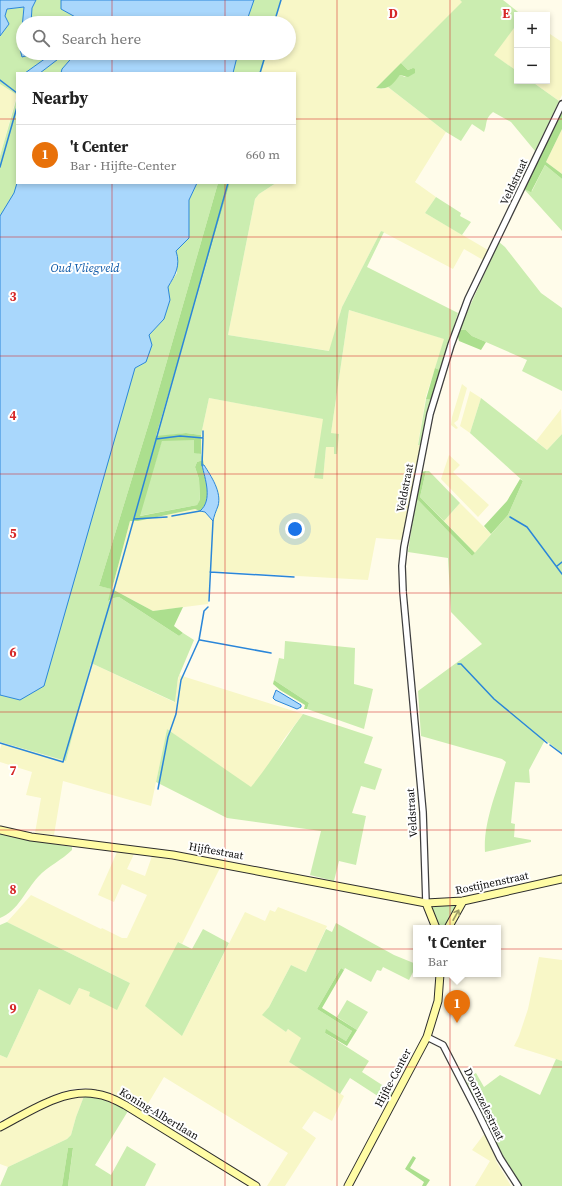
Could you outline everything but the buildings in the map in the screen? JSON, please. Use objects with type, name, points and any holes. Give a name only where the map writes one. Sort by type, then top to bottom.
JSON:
[{"type":"street","name":"Veldstraat","points":[[426,903],[422,812],[403,592],[402,566],[404,547],[430,414],[451,345],[468,299],[562,104]]},
{"type":"street","name":"Hijftestraat","points":[[0,830],[31,837],[173,854],[426,903]]},
{"type":"street","name":"Rostijnenstraat","points":[[426,903],[462,901],[562,879]]},
{"type":"street","points":[[450,925],[462,901]]},
{"type":"street","points":[[426,903],[435,925]]},
{"type":"street","name":"Hijfte-Center","points":[[348,1186],[427,1037],[438,1000],[440,977]]},
{"type":"street","name":"Doornzelestraat","points":[[427,1037],[443,1045],[500,1158],[518,1186]]},
{"type":"street","name":"Koning-Albertlaan","points":[[0,1126],[60,1096],[76,1093],[96,1094],[108,1097],[125,1105],[256,1186]]},
{"type":"green space","points":[[36,0],[61,0],[61,9],[74,16],[31,16],[32,8]]},
{"type":"green space","points":[[254,0],[281,0],[277,16],[248,16]]},
{"type":"green space","points":[[281,0],[460,0],[463,2],[376,88],[383,89],[388,87],[446,132],[415,182],[436,197],[425,213],[488,250],[483,260],[464,249],[453,269],[381,231],[342,307],[330,351],[228,335],[255,199],[259,194],[274,184],[296,184],[296,72],[261,72],[265,60],[296,60],[296,16],[277,16]]},
{"type":"green space","points":[[460,0],[503,0],[518,12],[514,12],[514,28],[494,55],[514,69],[514,84],[535,84],[559,101],[535,151],[511,122],[493,112],[487,119],[484,132],[472,124],[461,141],[446,132],[388,87],[400,75],[405,77],[413,68],[408,70],[401,63],[462,2]]},
{"type":"green space","points":[[24,7],[23,16],[16,16],[16,60],[43,60],[26,72],[16,72],[16,94],[0,84],[0,36],[9,24],[5,16],[7,9]]},
{"type":"green space","points":[[514,28],[514,69],[493,55]]},
{"type":"green space","points":[[550,34],[562,42],[562,95],[559,101],[535,84],[550,84]]},
{"type":"green space","points":[[57,60],[70,60],[61,72],[41,72]]},
{"type":"green space","points":[[236,60],[265,60],[261,72],[233,72]]},
{"type":"green space","points":[[401,63],[408,70],[413,68],[415,69],[415,73],[408,77],[400,75],[390,86],[376,88]]},
{"type":"green space","points":[[0,84],[16,94],[16,99],[0,156]]},
{"type":"green space","points":[[16,100],[17,184],[15,193],[0,216],[0,156]]},
{"type":"green space","points":[[562,113],[562,129],[546,162],[562,174],[562,179],[545,165],[531,192],[524,189]]},
{"type":"green space","points":[[562,129],[562,174],[546,162]]},
{"type":"green space","points":[[545,165],[562,179],[562,231],[524,189],[532,191]]},
{"type":"green space","points":[[197,184],[218,184],[152,413],[99,586],[112,589],[109,601],[119,597],[179,636],[183,633],[194,640],[178,678],[175,702],[91,663],[66,761],[0,742],[0,695],[20,700],[135,368],[146,362],[149,335],[164,319],[170,300],[168,287],[177,273],[176,251],[189,238],[189,200]]},
{"type":"green space","points":[[218,184],[230,184],[156,436],[186,433],[201,435],[201,454],[194,453],[194,440],[162,441],[140,516],[197,505],[200,500],[199,479],[195,467],[197,462],[203,460],[204,465],[202,465],[207,489],[206,501],[200,511],[195,509],[138,521],[130,521],[112,589],[153,611],[183,607],[174,626],[183,633],[179,636],[119,597],[108,601],[111,589],[99,586],[152,413]]},
{"type":"green space","points":[[230,184],[274,184],[259,194],[255,199],[228,335],[329,351],[342,307],[381,231],[384,232],[367,267],[458,313],[440,370],[435,368],[444,339],[349,310],[331,433],[339,434],[337,454],[334,454],[334,447],[326,447],[323,479],[314,478],[323,419],[209,398],[201,435],[186,433],[156,437]]},
{"type":"green space","points":[[436,197],[461,213],[460,216],[471,222],[462,235],[425,213]]},
{"type":"green space","points":[[499,242],[505,247],[541,293],[562,308],[562,391],[522,371],[527,360],[472,336],[466,330],[459,330]]},
{"type":"green space","points":[[349,310],[445,339],[426,396],[418,444],[421,445],[402,540],[376,538],[368,580],[211,571],[208,604],[153,611],[112,589],[130,521],[138,521],[195,509],[205,512],[213,521],[217,491],[212,478],[204,465],[201,454],[201,435],[209,398],[324,419],[323,478],[326,447],[334,447],[334,454],[337,454],[331,433]]},
{"type":"green space","points":[[459,330],[466,330],[472,336],[486,342],[481,350],[459,341]]},
{"type":"green space","points":[[435,368],[440,370],[431,400],[426,399]]},
{"type":"green space","points":[[462,384],[467,388],[458,420],[454,423],[458,428],[456,429],[451,425],[452,417]]},
{"type":"green space","points":[[470,391],[481,398],[470,433],[460,426]]},
{"type":"green space","points":[[481,398],[547,450],[562,434],[562,753],[545,740],[529,770],[530,783],[515,782],[511,823],[515,824],[514,837],[531,840],[531,842],[485,852],[488,818],[506,762],[502,759],[421,736],[418,691],[482,644],[451,612],[448,558],[408,552],[416,498],[472,556],[508,515],[523,481],[470,433]]},
{"type":"green space","points":[[426,399],[431,400],[421,445],[418,445]]},
{"type":"green space","points":[[561,409],[562,434],[547,450],[536,441]]},
{"type":"green space","points":[[162,440],[194,440],[194,452],[201,454],[203,460],[197,462],[195,467],[199,479],[200,501],[197,505],[139,516]]},
{"type":"green space","points":[[449,455],[460,465],[453,472],[489,505],[478,517],[441,479]]},
{"type":"green space","points":[[426,471],[429,471],[460,503],[444,521],[420,497]]},
{"type":"green space","points":[[426,471],[420,497],[475,553],[472,556],[416,498],[421,472]]},
{"type":"green space","points":[[520,479],[523,481],[508,515],[491,534],[484,526],[507,501]]},
{"type":"green space","points":[[460,503],[491,534],[475,553],[444,521]]},
{"type":"green space","points":[[285,641],[355,648],[354,684],[373,689],[364,729],[307,709],[309,703],[274,680],[279,658],[284,659]]},
{"type":"green space","points":[[91,663],[174,702],[179,675],[303,714],[284,739],[269,765],[251,788],[167,729],[151,806],[63,781],[54,835],[35,833],[41,798],[26,795],[32,772],[0,762],[0,749],[2,743],[66,761]]},
{"type":"green space","points":[[274,680],[309,703],[307,709],[304,709],[305,705],[273,684]]},
{"type":"green space","points":[[303,714],[373,737],[364,763],[382,769],[375,790],[361,786],[352,813],[366,816],[356,865],[339,861],[334,881],[310,875],[321,831],[227,818],[156,782],[167,729],[251,787]]},
{"type":"green space","points":[[0,834],[72,847],[72,850],[42,873],[17,905],[6,915],[0,918]]},
{"type":"green space","points":[[117,852],[134,854],[127,869],[145,876],[152,856],[220,868],[182,944],[179,942],[182,1036],[245,912],[265,921],[270,910],[275,912],[278,907],[327,926],[306,972],[291,965],[269,1007],[263,1015],[286,1032],[288,1029],[302,1038],[289,1062],[344,1096],[332,1121],[314,1111],[302,1128],[316,1138],[285,1186],[267,1186],[288,1153],[164,1077],[143,1112],[109,1093],[87,1088],[72,1089],[58,1093],[0,1121],[0,1055],[7,1058],[39,989],[70,1004],[79,988],[91,992],[89,996],[130,983],[7,922],[31,895],[101,929],[102,928],[122,938],[127,938],[147,895],[122,884],[114,902],[98,895]]},
{"type":"green space","points":[[463,901],[450,925],[435,925],[426,903]]},
{"type":"green space","points":[[7,922],[130,983],[117,1010],[89,996],[90,992],[79,988],[70,1005],[39,989],[7,1058],[0,1055],[0,925]]},
{"type":"green space","points":[[336,923],[394,955],[413,963],[413,972],[409,980],[383,967],[381,971],[377,970],[371,982],[345,968],[344,970],[341,968],[317,1009],[352,1031],[346,1041],[327,1030],[325,1033],[369,1061],[362,1072],[393,1092],[387,1102],[350,1078],[340,1094],[289,1062],[301,1038],[288,1029],[286,1032],[262,1015],[269,1007],[291,965],[306,972],[326,929],[332,932]]},
{"type":"green space","points":[[203,929],[229,943],[182,1036],[145,1006],[178,942],[192,949]]},
{"type":"green space","points":[[539,957],[562,960],[562,1061],[514,1046],[528,1009]]},
{"type":"green space","points":[[341,968],[344,970],[322,1008],[357,1030],[347,1046],[325,1033],[326,1029],[346,1041],[352,1031],[317,1009]]},
{"type":"green space","points":[[347,1000],[368,1012],[357,1030],[337,1017]]},
{"type":"green space","points":[[556,1059],[562,1061],[562,1186],[521,1186],[495,1142],[466,1081],[467,1078],[476,1073],[484,1087],[500,1075],[540,1095]]},
{"type":"green space","points":[[84,1096],[71,1135],[67,1139],[8,1167],[0,1164],[0,1130],[67,1098]]},
{"type":"green space","points":[[84,1096],[107,1101],[128,1111],[95,1165],[111,1175],[127,1146],[156,1164],[145,1186],[68,1186],[73,1149],[68,1148],[62,1186],[0,1186],[8,1167],[67,1139],[71,1135]]},
{"type":"green space","points":[[485,1133],[495,1155],[496,1161],[511,1186],[475,1186],[490,1161],[472,1150]]},
{"type":"green space","points":[[68,1148],[73,1148],[68,1186],[62,1186]]},
{"type":"green space","points":[[413,1156],[416,1158],[410,1168],[430,1180],[426,1186],[422,1186],[424,1182],[405,1169]]},
{"type":"water","points":[[0,0],[36,0],[32,8],[31,16],[23,16],[24,7],[7,9],[5,16],[9,24],[0,36]]},
{"type":"water","points":[[61,0],[254,0],[248,16],[74,16],[61,9]]},
{"type":"water","points":[[43,60],[57,60],[41,72],[26,72]]},
{"type":"water","points":[[70,60],[236,60],[233,72],[61,72]]},
{"type":"water","name":"Oud Vliegveld","points":[[17,184],[197,184],[189,200],[189,238],[176,251],[178,266],[168,287],[170,300],[164,319],[149,335],[152,345],[146,362],[135,368],[44,686],[20,700],[0,695],[0,216],[14,193]]},
{"type":"water","points":[[202,465],[204,465],[213,479],[218,495],[219,501],[213,521],[205,512],[200,511],[204,506],[207,495]]},
{"type":"water","points":[[276,690],[301,705],[301,707],[297,709],[275,700],[273,698]]},
{"type":"waterway","points":[[276,16],[281,0]]},
{"type":"waterway","points":[[260,72],[264,60]]},
{"type":"waterway","points":[[0,80],[16,92]]},
{"type":"waterway","points":[[0,167],[16,111]]},
{"type":"waterway","points":[[0,743],[63,762],[115,586],[228,184]]},
{"type":"waterway","points":[[203,431],[203,437]]},
{"type":"waterway","points":[[156,439],[180,436],[203,438],[202,465]]},
{"type":"waterway","points":[[172,516],[200,511]]},
{"type":"waterway","points":[[134,519],[167,517]]},
{"type":"waterway","points":[[510,517],[527,527],[562,574]]},
{"type":"waterway","points":[[209,601],[213,521]]},
{"type":"waterway","points":[[557,566],[562,562]]},
{"type":"waterway","points":[[210,572],[294,577]]},
{"type":"waterway","points":[[158,789],[168,737],[176,714],[181,680],[199,640],[204,611],[208,607]]},
{"type":"waterway","points":[[200,640],[271,653]]},
{"type":"waterway","points":[[458,664],[461,664],[494,699],[547,743]]},
{"type":"waterway","points":[[550,745],[562,754]]},
{"type":"place","name":"'t Center","points":[[457,1023]]}]
